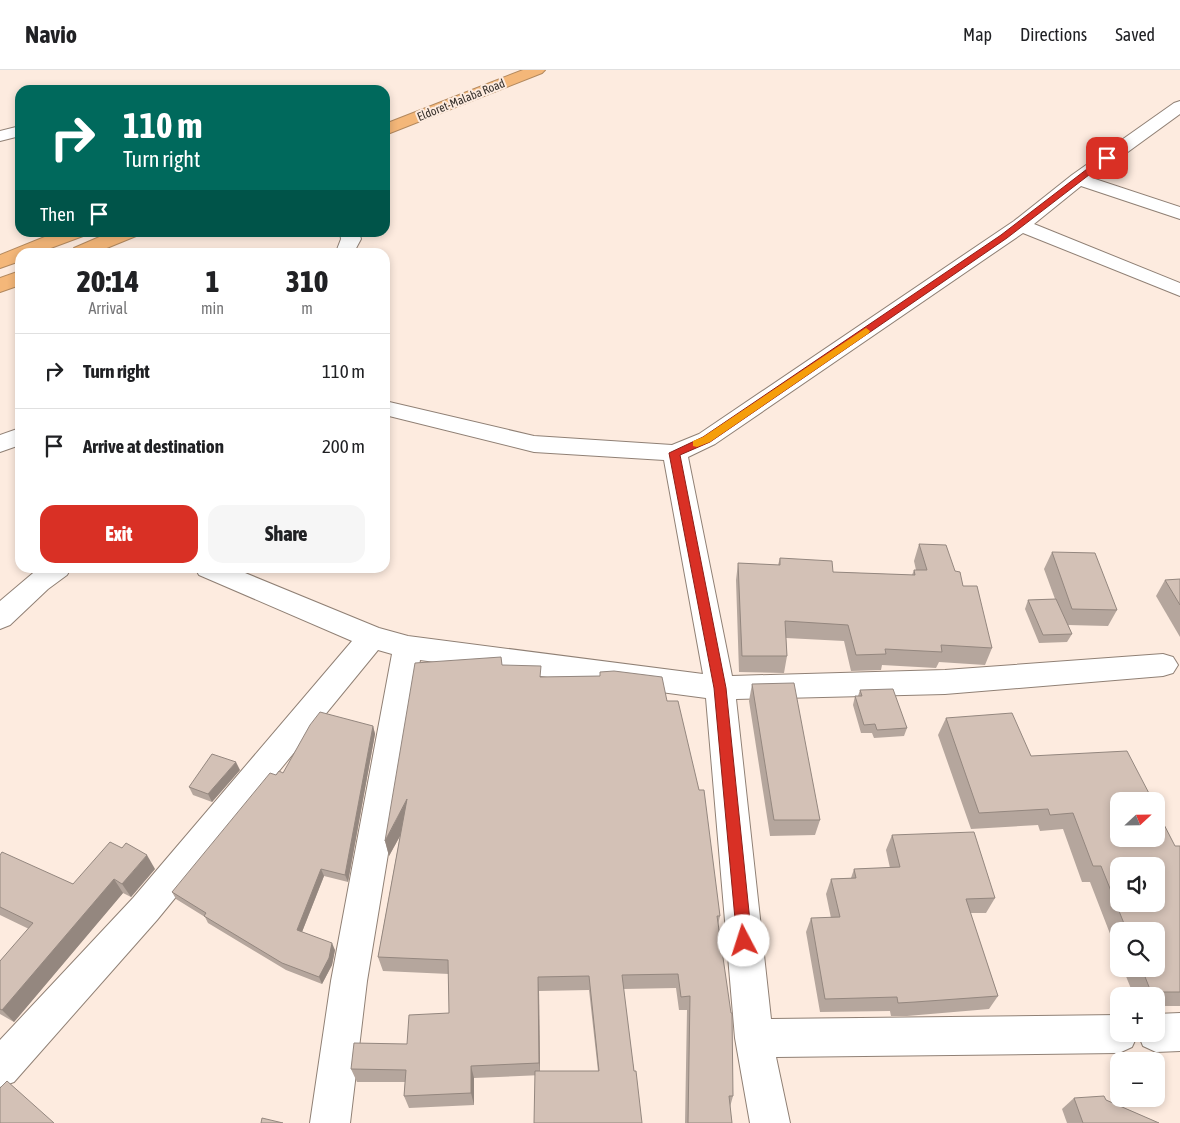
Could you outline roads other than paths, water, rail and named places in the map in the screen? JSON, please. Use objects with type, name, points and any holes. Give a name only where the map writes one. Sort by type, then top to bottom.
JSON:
[{"type":"highway","name":"Eldoret-Malaba Road","points":[[390,112],[501,70]]},
{"type":"highway","name":"Eldoret-Malaba Road","points":[[390,128],[538,70]]},
{"type":"highway","points":[[34,248],[63,237]]},
{"type":"highway","points":[[91,248],[118,237]]},
{"type":"highway","points":[[0,260],[15,256]]},
{"type":"highway","points":[[0,286],[15,279]]},
{"type":"street","points":[[390,409],[534,444],[674,453],[707,439],[1021,225],[1078,178],[1180,106]]},
{"type":"street","points":[[0,136],[15,132]]},
{"type":"street","points":[[1078,178],[1180,213]]},
{"type":"street","points":[[1021,225],[1180,290]]},
{"type":"street","points":[[0,444],[15,438]]},
{"type":"street","points":[[674,453],[720,688],[754,1038],[770,1123]]},
{"type":"street","points":[[0,618],[38,582],[51,573]]},
{"type":"street","points":[[220,573],[372,637],[408,647],[720,688],[945,682],[1163,665]]},
{"type":"street","points":[[0,1068],[145,909],[372,637]]},
{"type":"street","points":[[330,1123],[349,981],[408,647]]},
{"type":"street","points":[[1165,1033],[1180,1032]]},
{"type":"street","points":[[754,1038],[1110,1034]]}]
